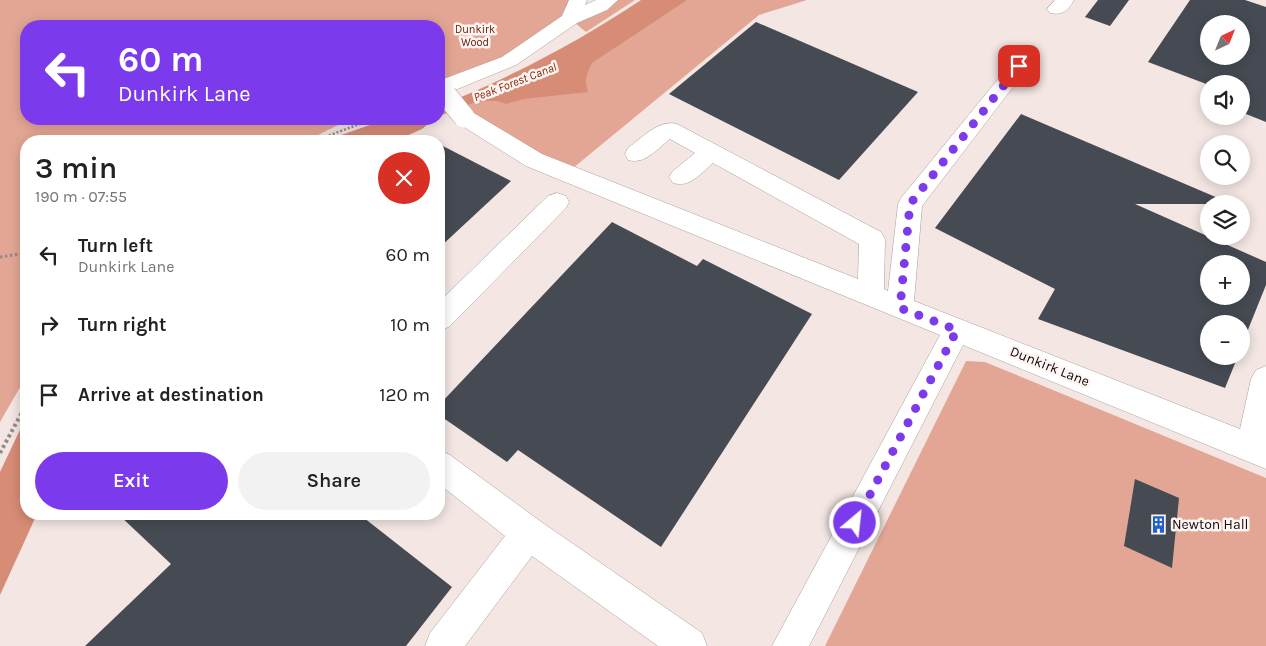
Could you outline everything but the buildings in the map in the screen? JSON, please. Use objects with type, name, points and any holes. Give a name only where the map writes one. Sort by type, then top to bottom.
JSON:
[{"type":"street","points":[[570,19],[578,0]]},
{"type":"street","points":[[570,19],[600,6],[608,0]]},
{"type":"street","name":"Dunkirk Lane","points":[[445,88],[448,85],[509,61],[570,19]]},
{"type":"street","points":[[900,308],[910,204],[1019,66]]},
{"type":"street","name":"Dunkirk Lane","points":[[445,92],[464,117],[534,160],[1259,451]]},
{"type":"street","points":[[636,154],[669,129],[872,239],[871,296]]},
{"type":"street","points":[[681,177],[711,152]]},
{"type":"street","points":[[445,313],[557,202]]},
{"type":"street","points":[[790,646],[957,330]]},
{"type":"street","points":[[1259,451],[1266,379]]},
{"type":"street","points":[[445,469],[528,533],[689,646]]},
{"type":"street","points":[[443,646],[528,533]]},
{"type":"path","points":[[330,135],[357,125]]},
{"type":"path","points":[[0,257],[20,254]]},
{"type":"path","points":[[0,453],[20,416]]},
{"type":"green space","name":"Dunkirk Wood","points":[[0,0],[578,0],[570,18],[600,0],[635,0],[586,32],[570,19],[509,61],[448,85],[445,84],[445,20],[20,20],[20,125],[338,125],[318,135],[20,135],[20,387],[0,422]]},
{"type":"green space","points":[[665,0],[807,0],[759,15],[567,173],[454,105]]},
{"type":"green space","points":[[966,361],[985,362],[1266,478],[1266,646],[825,646]]},
{"type":"water","name":"Peak Forest Canal","points":[[641,0],[687,0],[592,63],[586,78],[588,92],[524,99],[506,104],[497,101],[486,101],[473,103],[445,114],[445,103],[492,84],[593,30]]},
{"type":"water","points":[[370,125],[427,125],[408,135],[341,135]]},
{"type":"water","points":[[20,430],[20,520],[34,520],[0,595],[0,472]]},
{"type":"place","name":"Newton Hall","points":[[1158,524]]},
{"type":"route","points":[[855,523],[957,330],[900,308],[910,204],[1019,66]]}]
